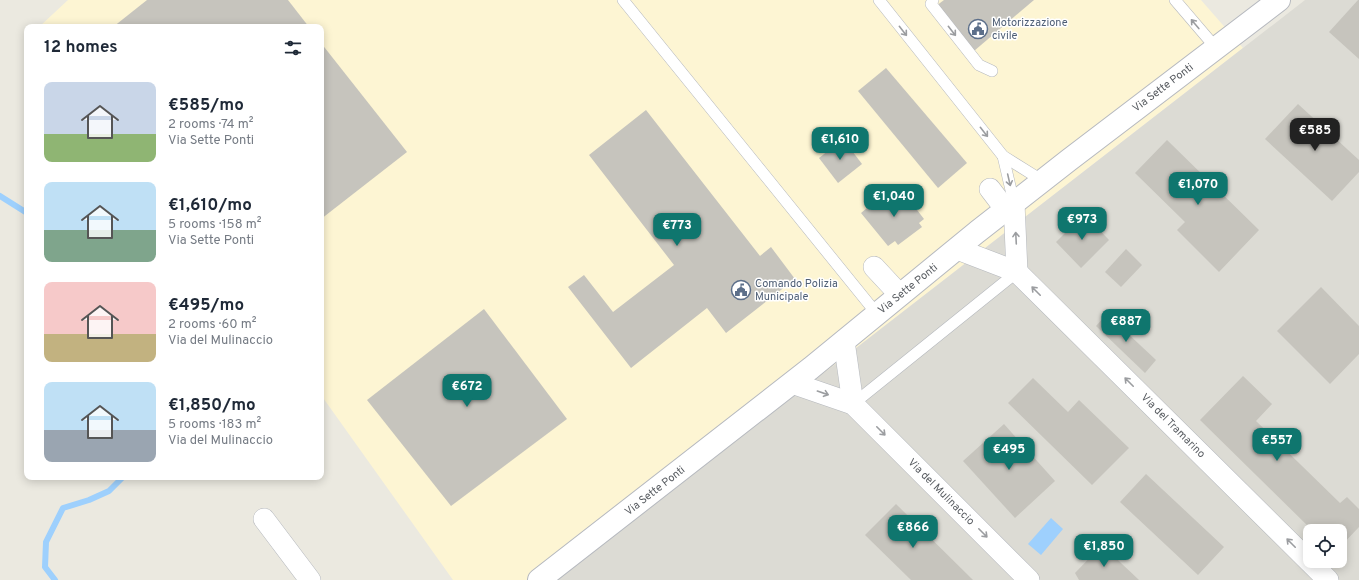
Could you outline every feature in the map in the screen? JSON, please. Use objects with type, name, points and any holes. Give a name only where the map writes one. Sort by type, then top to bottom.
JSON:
[{"type":"main road","name":"Via Sette Ponti","points":[[539,580],[844,342],[1010,206],[1279,0]]},
{"type":"street","points":[[990,189],[1010,206],[1017,272]]},
{"type":"street","name":"Via del Tramarino","points":[[957,249],[1017,272],[1328,580]]},
{"type":"street","points":[[874,267],[900,295]]},
{"type":"street","points":[[844,342],[854,404]]},
{"type":"street","name":"Via del Mulinaccio","points":[[792,383],[854,404],[1029,580]]},
{"type":"street","points":[[264,519],[310,580]]},
{"type":"lane","points":[[623,0],[877,314]]},
{"type":"lane","points":[[879,0],[1003,156],[1043,181]]},
{"type":"lane","points":[[933,0],[931,4],[979,65],[992,71]]},
{"type":"lane","points":[[1175,0],[1216,48]]},
{"type":"lane","points":[[1003,156],[1010,206]]},
{"type":"lane","points":[[854,404],[1017,272]]},
{"type":"shaded area","points":[[68,0],[1201,0],[1243,48],[557,580],[453,580],[324,399],[324,24],[42,24]]},
{"type":"shaded area","points":[[1305,0],[1359,0],[1359,580],[557,580]]},
{"type":"water","points":[[1051,518],[1063,529],[1041,555],[1028,544]]},
{"type":"building","points":[[147,0],[288,0],[307,24],[117,24]]},
{"type":"building","name":"Motorizzazione civile","points":[[944,0],[1034,0],[974,51],[936,6]]},
{"type":"building","points":[[1359,0],[1359,59],[1329,32]]},
{"type":"building","points":[[324,47],[407,152],[324,217]]},
{"type":"building","points":[[886,68],[967,163],[938,188],[858,91]]},
{"type":"building","points":[[1298,104],[1359,160],[1359,172],[1332,201],[1265,139]]},
{"type":"building","name":"Comando Polizia Municipale","points":[[646,110],[760,256],[771,247],[795,279],[726,333],[707,308],[631,368],[568,287],[584,275],[613,312],[674,265],[589,155]]},
{"type":"building","points":[[843,139],[862,164],[838,183],[819,158]]},
{"type":"building","points":[[1167,140],[1259,230],[1219,272],[1177,230],[1185,222],[1135,173]]},
{"type":"building","points":[[901,189],[924,219],[919,223],[922,227],[898,245],[895,241],[888,246],[861,213],[886,192],[891,197]]},
{"type":"building","points":[[1076,217],[1084,226],[1090,220],[1109,240],[1081,268],[1056,242],[1065,233],[1062,230]]},
{"type":"building","points":[[1126,249],[1142,265],[1121,287],[1105,272]]},
{"type":"building","points":[[1321,287],[1359,326],[1359,354],[1330,384],[1277,331]]},
{"type":"building","points":[[484,309],[567,419],[451,506],[367,400]]},
{"type":"building","points":[[1107,314],[1156,360],[1145,373],[1096,326]]},
{"type":"building","points":[[1243,376],[1272,404],[1256,421],[1340,503],[1347,497],[1359,509],[1359,527],[1347,540],[1347,524],[1306,524],[1200,420]]},
{"type":"building","points":[[1033,378],[1068,412],[1079,400],[1129,448],[1092,485],[1008,403]]},
{"type":"building","points":[[1004,424],[1055,481],[1015,518],[963,461]]},
{"type":"building","points":[[1146,474],[1224,547],[1198,575],[1120,502]]},
{"type":"building","points":[[896,504],[973,580],[911,580],[865,535]]},
{"type":"building","points":[[1102,545],[1139,580],[1079,580],[1075,573]]},
{"type":"waterway","points":[[0,196],[24,211]]},
{"type":"waterway","points":[[55,580],[45,567],[46,542],[63,508],[89,500],[109,491],[120,480]]},
{"type":"place","name":"Motorizzazione civile","points":[[978,29]]},
{"type":"place","name":"Comando Polizia Municipale","points":[[741,290]]}]
